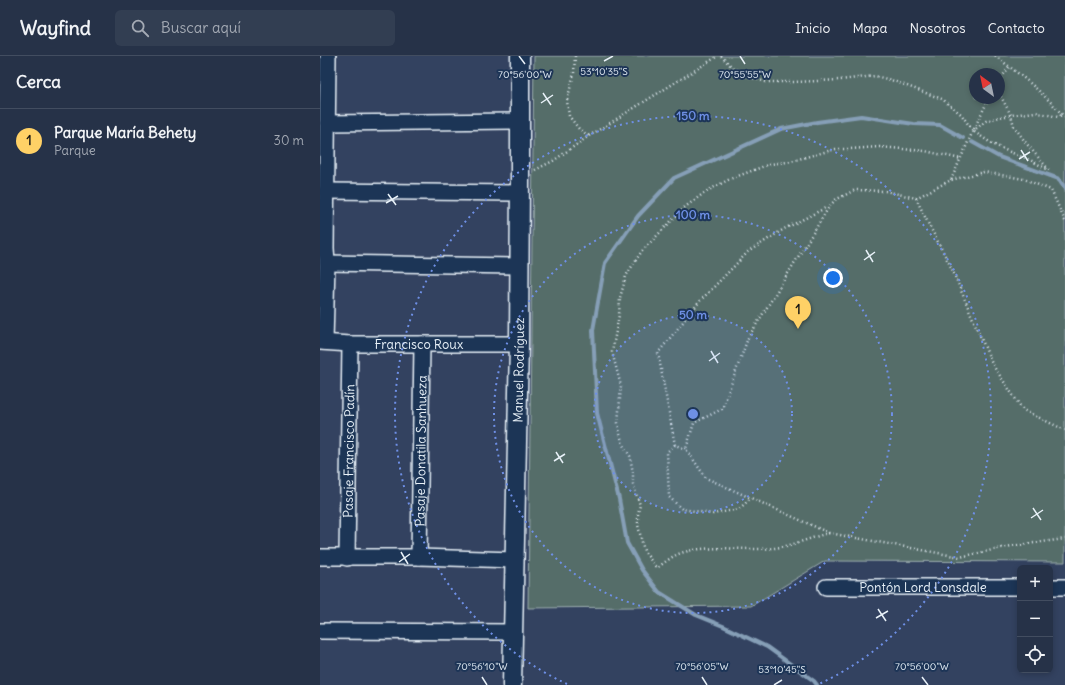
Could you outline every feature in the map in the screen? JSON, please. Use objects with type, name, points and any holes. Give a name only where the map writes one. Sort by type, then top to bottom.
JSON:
[{"type":"street","points":[[322,342],[328,56]]},
{"type":"street","name":"Manuel Rodríguez","points":[[512,685],[519,266],[520,56]]},
{"type":"street","points":[[327,123],[519,121]]},
{"type":"street","points":[[326,191],[520,185]]},
{"type":"street","points":[[324,253],[519,266]]},
{"type":"street","name":"Francisco Roux","points":[[322,342],[350,344],[518,344]]},
{"type":"street","name":"Pasaje Francisco Padín","points":[[347,558],[350,344]]},
{"type":"street","name":"Pasaje Donatila Sanhueza","points":[[418,558],[422,344]]},
{"type":"street","points":[[320,557],[514,560]]},
{"type":"street","name":"Pontón Lord Lonsdale","points":[[826,587],[1017,587]]},
{"type":"street","points":[[1053,587],[1065,587]]},
{"type":"street","points":[[320,631],[513,632]]},
{"type":"path","points":[[575,56],[574,73],[567,102],[569,116],[579,130],[588,136]]},
{"type":"path","points":[[520,185],[588,136],[718,56]]},
{"type":"path","points":[[721,56],[732,67],[746,76],[766,82],[840,80],[875,76],[891,80],[942,99],[961,114],[973,130],[991,143],[1049,170],[1014,126],[1011,115],[1005,104]]},
{"type":"path","points":[[995,56],[1010,66],[1046,97],[1065,118]]},
{"type":"path","points":[[1005,73],[1010,66]]},
{"type":"path","points":[[951,180],[986,104]]},
{"type":"path","points":[[973,130],[986,121],[1011,115],[1035,112],[1058,117],[1062,115]]},
{"type":"path","points":[[829,533],[781,547],[702,549],[676,555],[658,567],[655,566],[644,552],[638,525],[640,505],[633,484],[630,456],[623,445],[618,423],[621,386],[612,352],[616,334],[620,298],[626,276],[642,251],[685,207],[707,191],[730,179],[770,164],[787,162],[836,149],[880,147],[925,151],[960,159]]},
{"type":"path","points":[[686,449],[694,423],[722,409],[748,338],[829,206],[835,200],[855,190],[885,191],[916,198],[951,180],[984,172],[1024,179],[1051,190],[1065,221]]},
{"type":"path","points":[[916,198],[951,267],[992,364],[1023,410],[1065,430]]},
{"type":"path","points":[[675,445],[658,353],[700,301],[748,252],[784,230],[829,206]]},
{"type":"path","points":[[675,445],[667,452],[669,497],[682,509],[713,514],[739,509],[752,498]]},
{"type":"path","points":[[675,445],[686,449],[706,478],[829,533],[960,557],[1011,546],[1065,539]]},
{"type":"green space","points":[[534,56],[1065,56],[1065,562],[825,561],[751,606],[528,608]]},
{"type":"waterway","points":[[817,685],[814,681],[767,647],[696,615],[659,592],[642,570],[627,543],[619,499],[597,413],[593,330],[605,263],[638,216],[674,178],[781,129],[861,116],[914,124],[940,125],[963,138]]},
{"type":"waterway","points":[[972,142],[999,157],[1059,179],[1065,188]]},
{"type":"place","name":"Parque María Behety","points":[[798,329]]}]
